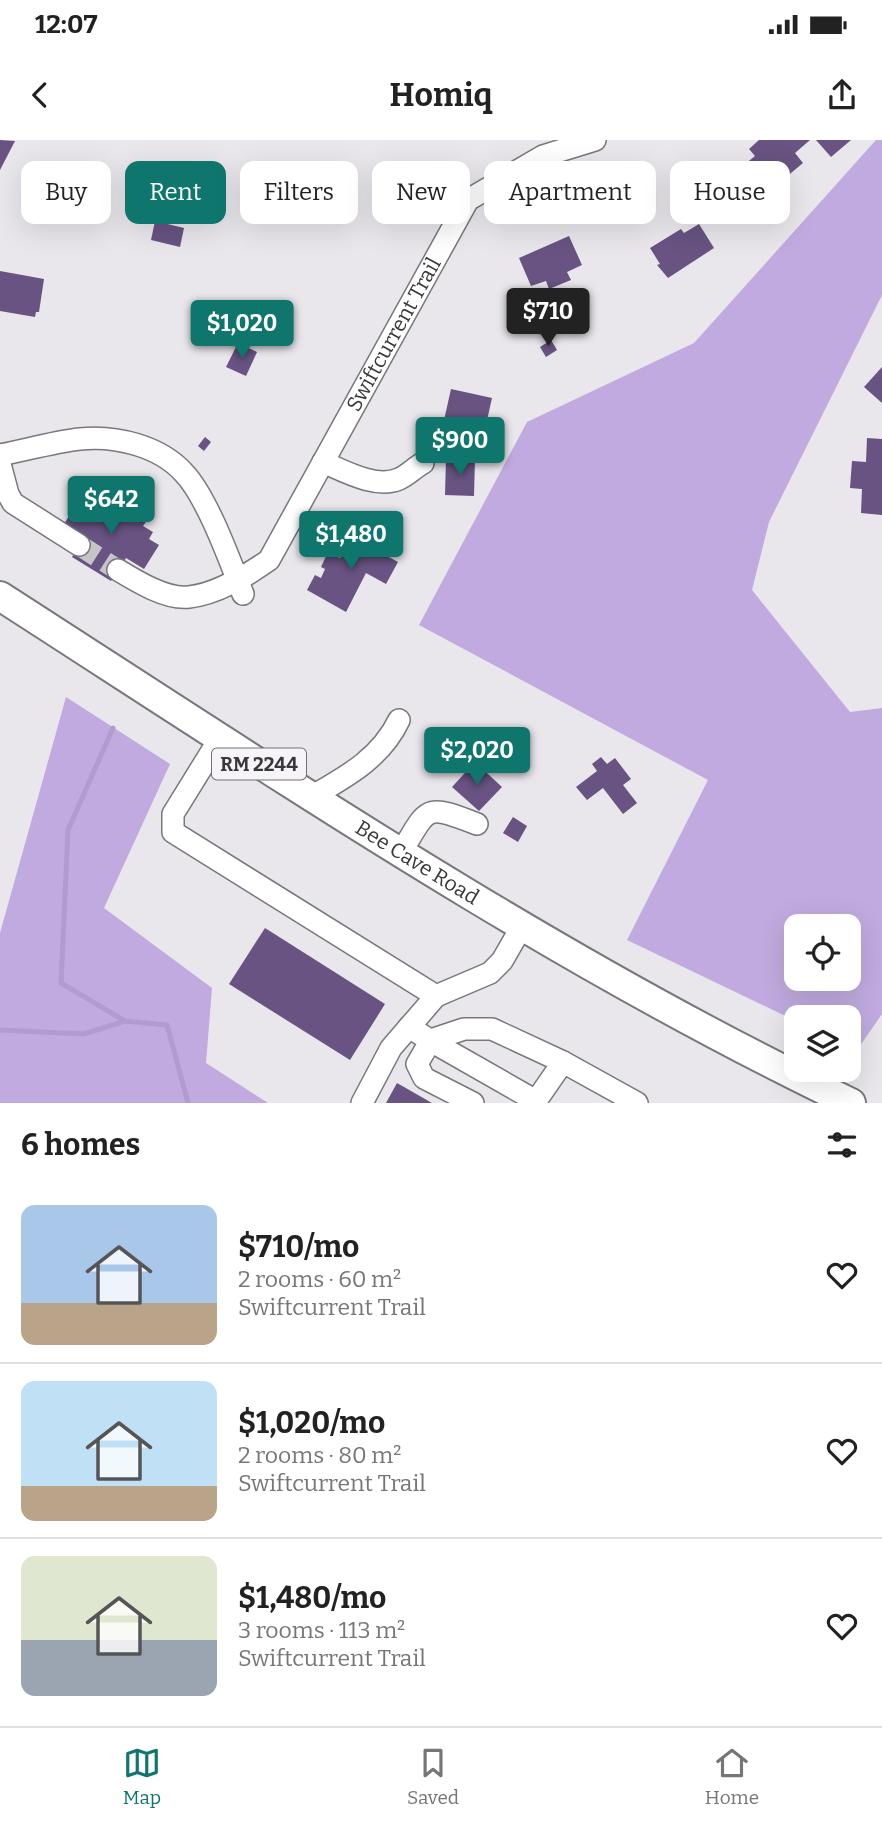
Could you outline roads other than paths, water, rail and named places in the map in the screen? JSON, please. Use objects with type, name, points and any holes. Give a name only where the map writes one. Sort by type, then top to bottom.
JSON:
[{"type":"main road","name":"Bee Cave Road","points":[[0,596],[400,854],[521,928],[699,1027],[850,1103]]},
{"type":"street","name":"Swiftcurrent Trail","points":[[118,570],[145,586],[177,596],[190,597],[241,588],[269,560],[468,200],[543,156],[595,140]]},
{"type":"street","points":[[0,455],[82,438],[123,442],[159,453],[193,483],[241,588]]},
{"type":"street","points":[[323,462],[382,482],[396,480],[423,463]]},
{"type":"street","points":[[0,464],[13,503],[79,545]]},
{"type":"street","points":[[311,797],[358,769],[375,755],[398,720]]},
{"type":"street","points":[[220,738],[173,814],[173,832],[436,996]]},
{"type":"street","points":[[400,854],[422,817],[429,813],[443,811],[477,824]]},
{"type":"street","points":[[362,1103],[391,1048],[436,996],[490,973],[502,961],[521,928]]},
{"type":"street","points":[[409,1027],[535,1102],[563,1062]]},
{"type":"street","points":[[473,1103],[424,1078],[418,1064],[430,1040],[464,1029],[492,1029],[563,1062],[637,1103]]},
{"type":"waterway","points":[[113,728],[68,830],[61,983],[125,1021]]},
{"type":"waterway","points":[[0,1030],[84,1034],[125,1021],[167,1025],[188,1103]]},
{"type":"tunnel","points":[[79,545],[118,570]]}]
